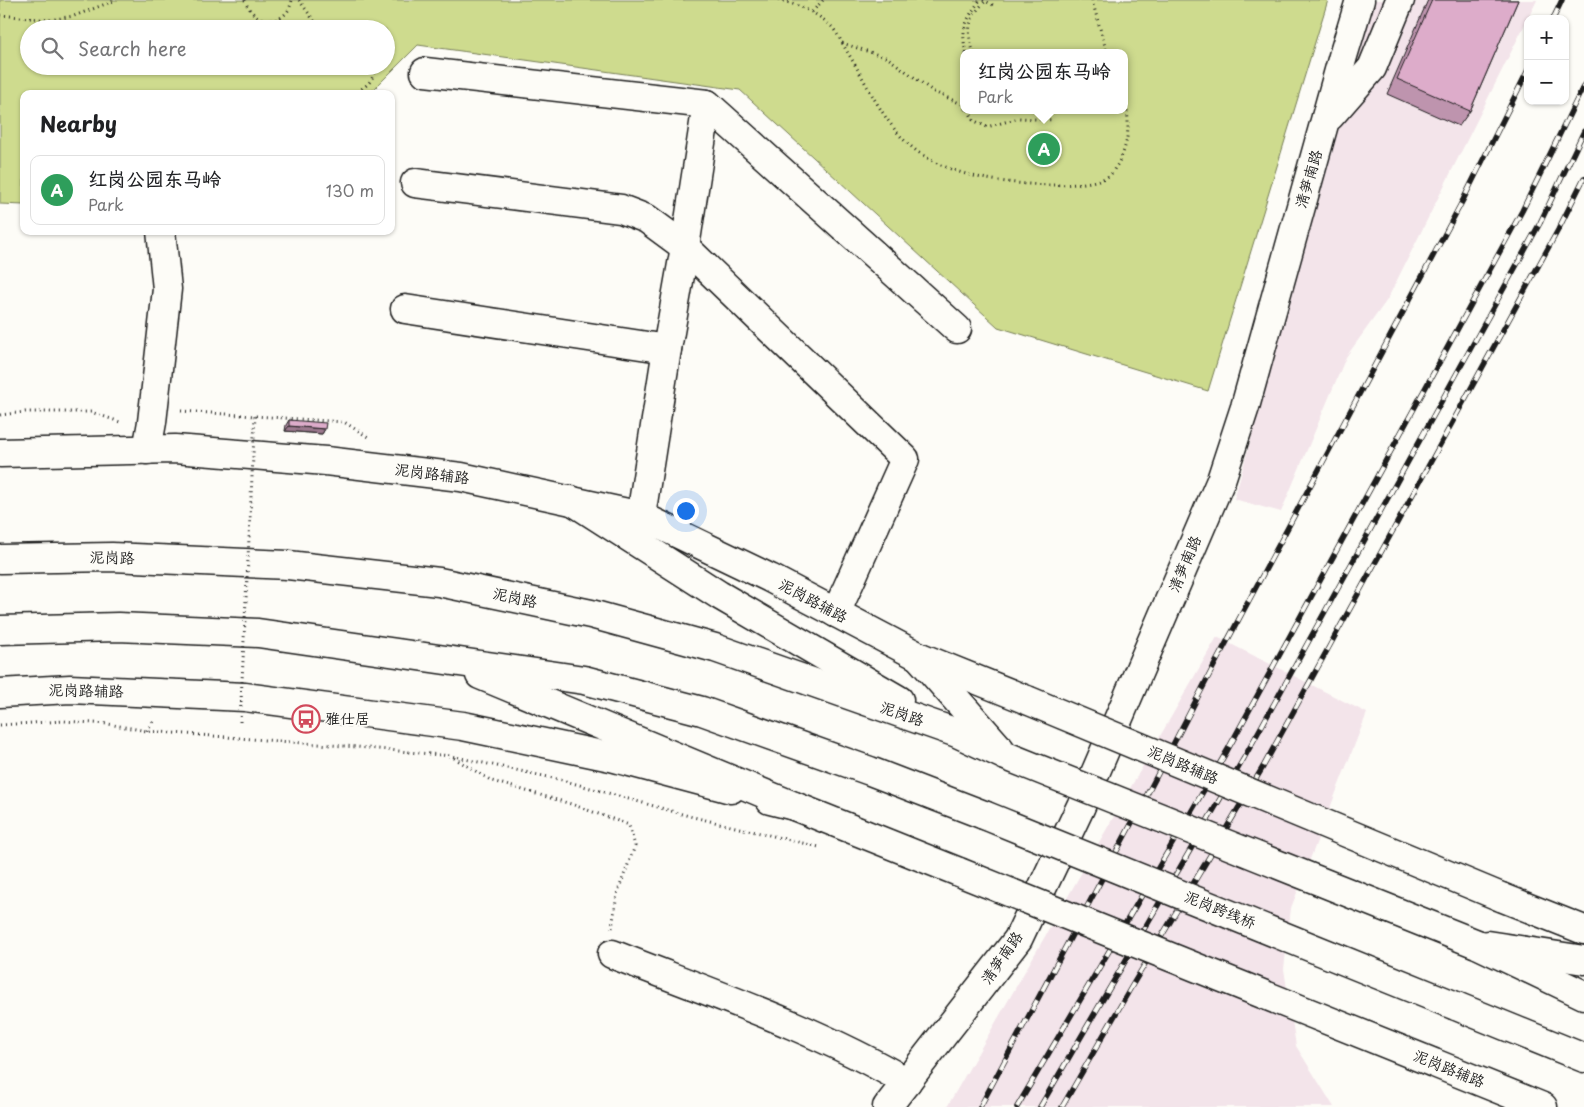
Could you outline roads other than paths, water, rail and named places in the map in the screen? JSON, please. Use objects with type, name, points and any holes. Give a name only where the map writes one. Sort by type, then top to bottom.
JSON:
[{"type":"main road","name":"清笋南路","points":[[907,1082],[1018,939],[1085,797],[1221,480],[1245,407],[1360,0]]},
{"type":"main road","points":[[1325,121],[1372,68],[1400,0]]},
{"type":"main road","points":[[425,72],[707,104],[957,329]]},
{"type":"main road","points":[[641,516],[666,348],[685,248],[707,104]]},
{"type":"main road","points":[[415,183],[620,209],[647,219],[685,248],[905,459],[836,613]]},
{"type":"main road","points":[[147,450],[152,422],[167,289],[161,235]]},
{"type":"main road","points":[[405,309],[666,348]]},
{"type":"main road","name":"泥岗路辅路","points":[[0,452],[175,449],[326,461],[461,477],[641,516],[770,578],[918,656],[1584,930]]},
{"type":"main road","points":[[571,500],[719,595],[957,733]]},
{"type":"main road","name":"泥岗路","points":[[0,559],[112,557],[288,565],[439,582],[591,614],[715,648],[957,733],[1006,756]]},
{"type":"main road","points":[[0,630],[118,627],[258,633],[444,660],[794,806]]},
{"type":"main road","points":[[918,656],[1006,756],[1476,944],[1584,995]]},
{"type":"main road","name":"泥岗跨线桥","points":[[444,660],[584,680],[702,711],[984,814],[1584,1058]]},
{"type":"main road","name":"泥岗路辅路","points":[[0,693],[70,689],[245,697],[463,726],[611,757],[794,806],[1543,1107]]},
{"type":"main road","points":[[1476,944],[1584,960]]},
{"type":"main road","points":[[612,954],[780,1020],[884,1068],[907,1082]]},
{"type":"main road","points":[[887,1107],[907,1082]]},
{"type":"main road","points":[[892,1107],[907,1082]]},
{"type":"railway","points":[[1555,15],[1562,0]]},
{"type":"railway","points":[[980,1107],[1463,200],[1524,78]]},
{"type":"railway","points":[[1017,1107],[1227,751],[1522,211],[1584,85]]},
{"type":"railway","points":[[1040,1107],[1244,758],[1540,223],[1584,131]]},
{"type":"railway","points":[[1062,1107],[1263,767],[1558,230],[1584,178]]},
{"type":"place","name":"红岗公园东马岭","points":[[1044,149]]},
{"type":"place","name":"雅仕居","points":[[306,719]]}]
